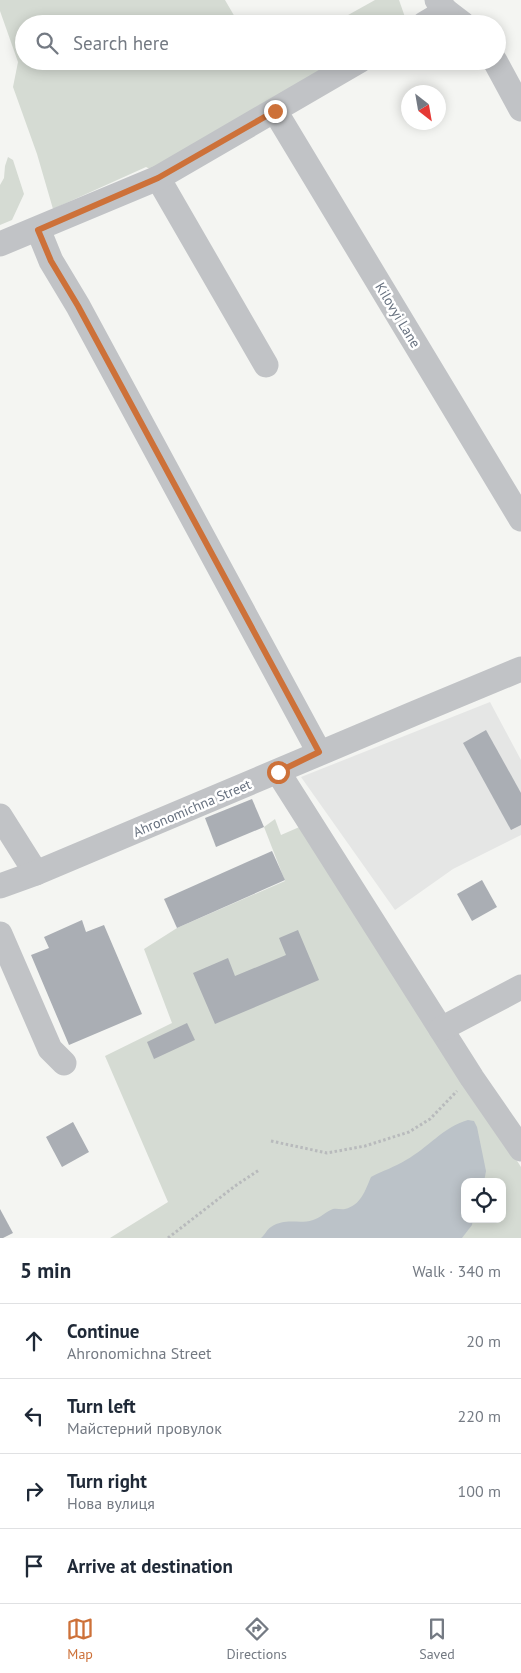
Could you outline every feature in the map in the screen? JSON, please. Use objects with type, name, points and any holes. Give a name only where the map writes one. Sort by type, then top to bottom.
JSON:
[{"type":"street","points":[[0,244],[38,230],[158,178],[345,70]]},
{"type":"street","points":[[500,70],[521,109]]},
{"type":"street","name":"Kilovyi Lane","points":[[275,111],[521,519]]},
{"type":"street","points":[[158,178],[266,365]]},
{"type":"street","points":[[38,230],[51,261],[78,306],[319,752]]},
{"type":"street","name":"Ahronomichna Street","points":[[0,886],[36,873],[278,772],[319,752],[521,669]]},
{"type":"street","points":[[278,772],[472,1078],[521,1148]]},
{"type":"street","points":[[0,816],[36,873]]},
{"type":"street","points":[[0,934],[50,1049],[64,1063]]},
{"type":"street","points":[[441,1029],[521,987]]},
{"type":"path","points":[[271,1141],[327,1152],[365,1146],[382,1141],[408,1132],[430,1119],[472,1078]]},
{"type":"path","points":[[168,1238],[235,1186],[260,1170]]},
{"type":"shaded area","points":[[0,0],[225,0],[234,15],[15,15],[15,54],[0,11]]},
{"type":"shaded area","points":[[375,0],[399,0],[404,15],[348,15]]},
{"type":"shaded area","points":[[16,70],[328,70],[156,172],[146,167],[53,209],[37,154],[13,87]]},
{"type":"shaded area","points":[[8,157],[13,160],[24,194],[12,220],[0,225],[0,185],[4,178]]},
{"type":"shaded area","points":[[490,702],[521,760],[521,835],[453,869],[395,910],[301,777]]},
{"type":"shaded area","points":[[275,819],[281,835],[304,825],[521,1167],[521,1238],[110,1238],[168,1202],[105,1056],[172,1023],[144,949],[177,928],[285,881],[264,827]]},
{"type":"shaded area","points":[[468,1120],[474,1121],[477,1127],[486,1171],[485,1178],[461,1178],[461,1223],[472,1223],[462,1238],[261,1238],[270,1228],[282,1222],[308,1221],[316,1219],[333,1209],[350,1207],[362,1197],[371,1177],[414,1155],[459,1123]]},
{"type":"building","points":[[486,730],[521,793],[521,825],[511,830],[463,743]]},
{"type":"building","points":[[252,799],[264,827],[216,847],[205,818]]},
{"type":"building","points":[[272,851],[285,880],[177,928],[164,899]]},
{"type":"building","points":[[482,880],[497,907],[472,921],[457,894]]},
{"type":"building","points":[[82,920],[86,932],[104,925],[142,1014],[69,1045],[31,955],[49,948],[44,937]]},
{"type":"building","points":[[298,930],[319,980],[215,1024],[193,973],[228,958],[235,976],[286,955],[279,938]]},
{"type":"building","points":[[187,1023],[195,1040],[154,1059],[147,1042]]},
{"type":"building","points":[[73,1122],[89,1152],[62,1167],[46,1137]]},
{"type":"building","points":[[0,1209],[13,1233],[3,1238],[0,1238]]},
{"type":"route","points":[[275,111],[158,178],[38,230],[51,261],[78,306],[319,752],[278,772]]}]
